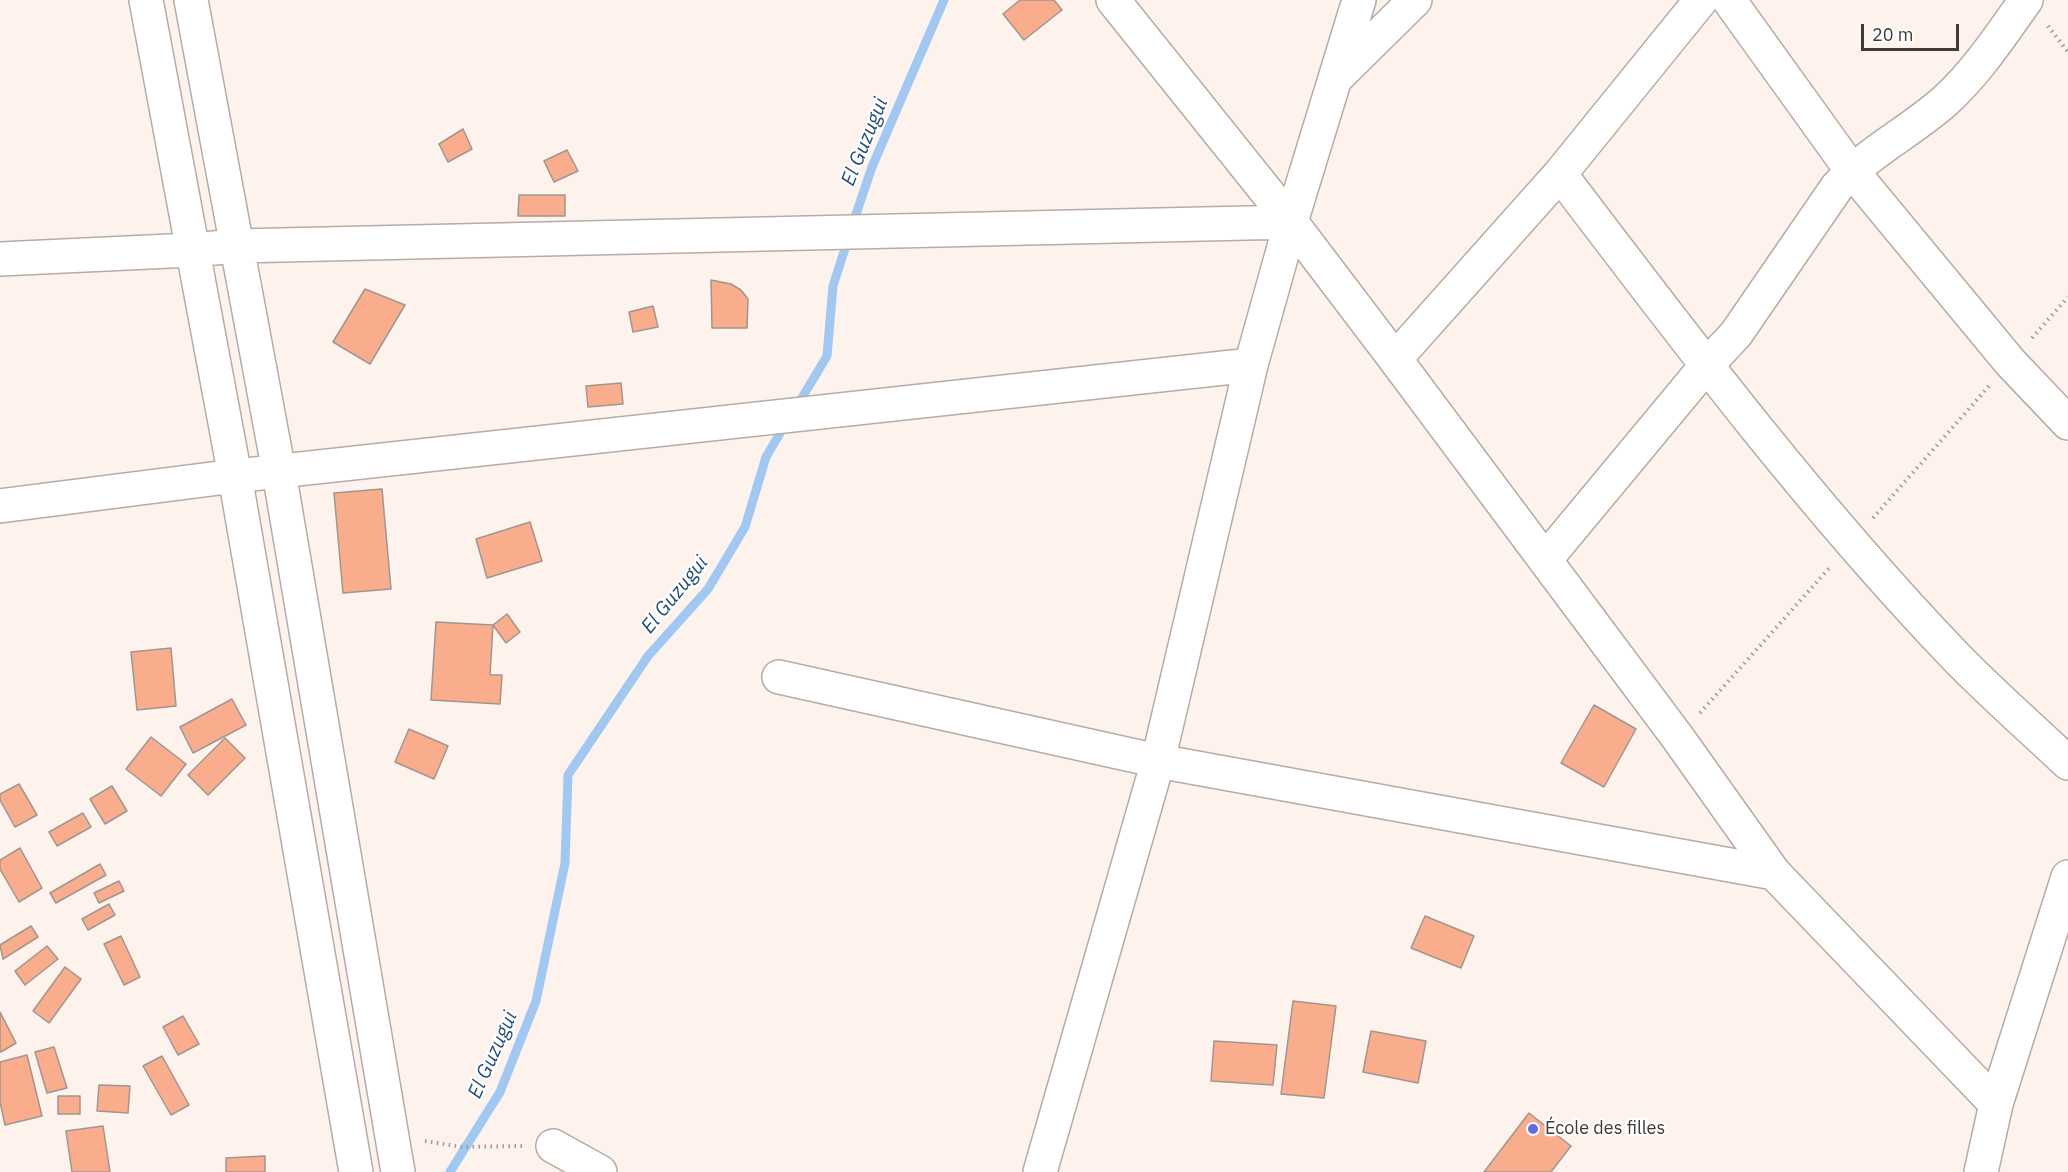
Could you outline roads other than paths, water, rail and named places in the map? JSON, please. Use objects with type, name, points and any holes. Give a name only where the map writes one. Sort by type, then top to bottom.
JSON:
[{"type":"street","points":[[146,0],[235,476],[356,1172]]},
{"type":"street","points":[[191,0],[279,472],[398,1172]]},
{"type":"street","points":[[1113,0],[1291,222],[1395,359],[1774,873],[1996,1104]]},
{"type":"street","points":[[1040,1172],[1158,761],[1251,365],[1333,80],[1359,0]]},
{"type":"street","points":[[1333,80],[1415,0]]},
{"type":"street","points":[[1395,359],[1560,174],[1701,0]]},
{"type":"street","points":[[1729,0],[1851,171],[2010,362],[2068,423]]},
{"type":"street","points":[[1545,561],[1706,366],[1736,334],[1822,207],[1851,171],[1947,99],[1980,64],[2026,0]]},
{"type":"street","points":[[1560,174],[1706,366],[1866,559],[1957,659],[2068,763]]},
{"type":"street","points":[[0,259],[237,246],[1291,222]]},
{"type":"street","points":[[0,506],[235,476],[1251,365]]},
{"type":"street","points":[[779,677],[1158,761],[1774,873]]},
{"type":"street","points":[[1981,1172],[1996,1104],[2068,877]]},
{"type":"street","points":[[553,1146],[600,1172]]},
{"type":"waterway","name":"El Guzugui","points":[[852,226],[872,167],[944,0]]},
{"type":"waterway","name":"El Guzugui","points":[[797,406],[827,356],[833,286],[848,239]]},
{"type":"waterway","name":"El Guzugui","points":[[450,1172],[500,1092],[536,1001],[565,863],[568,775],[648,656],[708,589],[745,527],[766,457],[786,423]]},
{"type":"place","name":"École des filles","points":[[1533,1129]]}]
